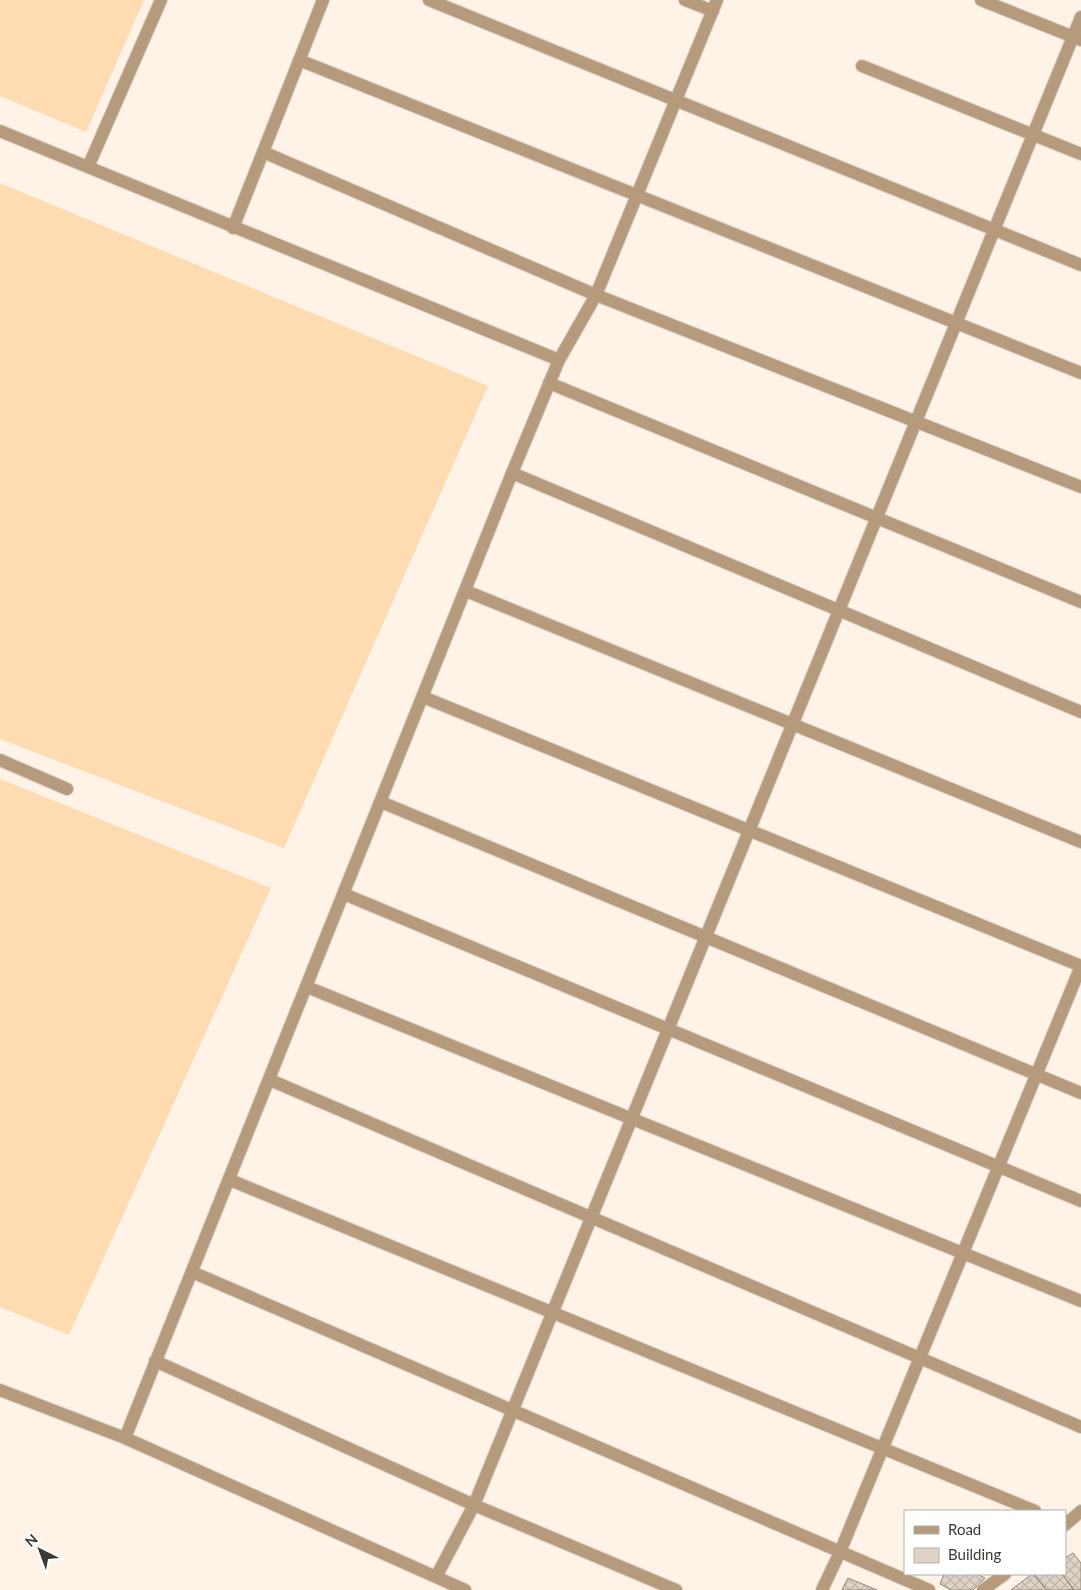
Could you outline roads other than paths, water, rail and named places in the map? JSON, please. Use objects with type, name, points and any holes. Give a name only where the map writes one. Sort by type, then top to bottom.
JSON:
[{"type":"street","points":[[88,167],[161,0]]},
{"type":"street","points":[[233,228],[323,0]]},
{"type":"street","points":[[429,0],[1081,265]]},
{"type":"street","points":[[125,1438],[549,383],[559,360],[596,295],[715,6],[685,0]]},
{"type":"street","points":[[981,0],[1077,38]]},
{"type":"street","points":[[436,1577],[474,1505],[1033,135],[1077,38],[1081,17]]},
{"type":"street","points":[[299,60],[1081,374]]},
{"type":"street","points":[[862,66],[1081,154]]},
{"type":"street","points":[[0,131],[559,360]]},
{"type":"street","points":[[263,152],[596,295],[1081,487]]},
{"type":"street","points":[[549,383],[1081,602]]},
{"type":"street","points":[[512,473],[1081,712]]},
{"type":"street","points":[[466,591],[1081,842]]},
{"type":"street","points":[[423,696],[1081,966],[918,1358],[840,1552],[822,1590]]},
{"type":"street","points":[[0,760],[67,789]]},
{"type":"street","points":[[381,802],[1081,1093]]},
{"type":"street","points":[[344,894],[1081,1201]]},
{"type":"street","points":[[307,987],[1081,1301]]},
{"type":"street","points":[[270,1080],[1081,1427]]},
{"type":"street","points":[[230,1180],[1033,1510]]},
{"type":"street","points":[[192,1272],[512,1412],[929,1590]]},
{"type":"street","points":[[155,1361],[474,1505],[676,1590]]},
{"type":"street","points":[[0,1390],[125,1438],[464,1590]]},
{"type":"street","points":[[1066,1523],[1081,1511]]},
{"type":"street","points":[[984,1590],[1004,1575]]}]
